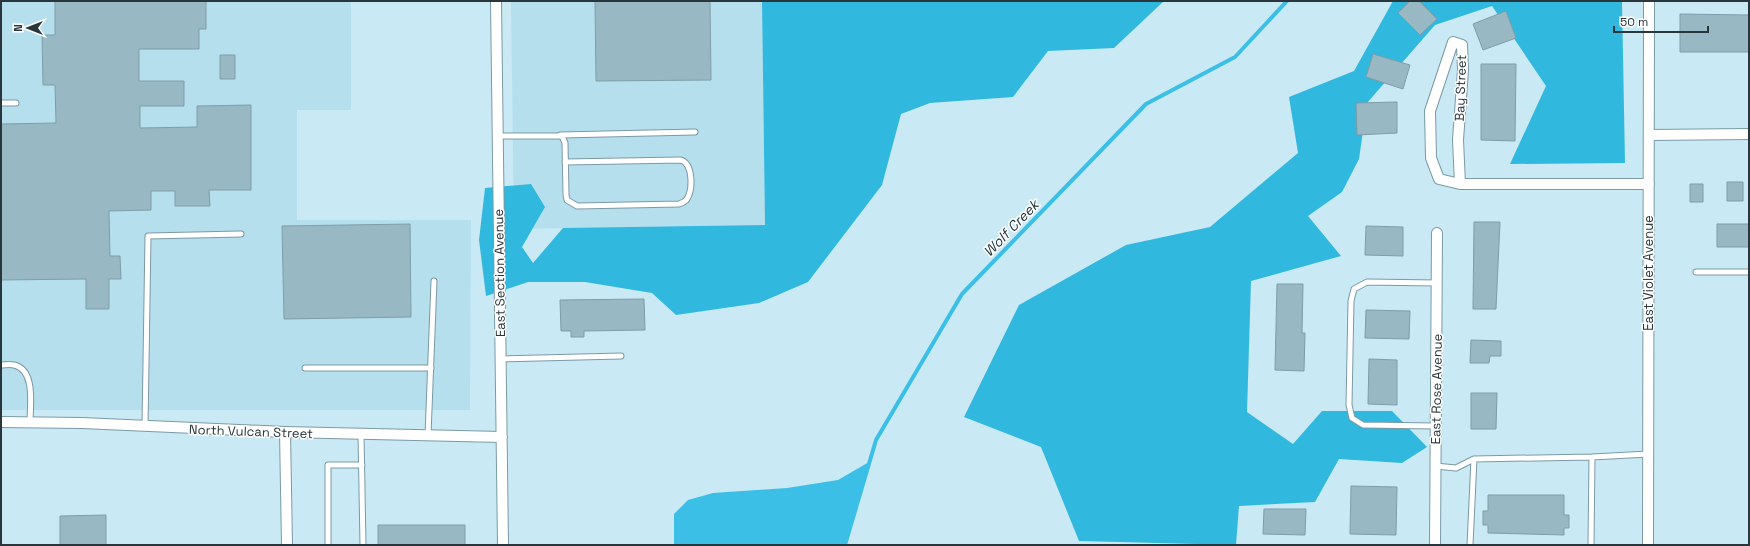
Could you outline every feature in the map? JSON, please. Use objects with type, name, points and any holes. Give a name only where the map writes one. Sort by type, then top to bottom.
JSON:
[{"type":"street","name":"East Section Avenue","points":[[496,1],[503,545]]},
{"type":"street","name":"East Violet Avenue","points":[[1648,545],[1649,1]]},
{"type":"street","name":"Bay Street","points":[[1460,184],[1458,140],[1463,70],[1462,45],[1453,42],[1430,111],[1431,158],[1439,179],[1460,184],[1649,184]]},
{"type":"street","points":[[1649,135],[1749,134]]},
{"type":"street","name":"East Rose Avenue","points":[[1435,545],[1437,233]]},
{"type":"street","name":"North Vulcan Street","points":[[1,422],[285,432],[502,437]]},
{"type":"street","points":[[285,432],[287,545]]},
{"type":"lane","points":[[1,103],[16,103]]},
{"type":"lane","points":[[498,136],[695,132]]},
{"type":"lane","points":[[559,135],[564,139],[565,162],[567,200],[577,206],[679,204],[687,200],[689,193],[690,168],[686,161],[565,162]]},
{"type":"lane","points":[[146,426],[148,236],[241,234]]},
{"type":"lane","points":[[1696,272],[1749,272]]},
{"type":"lane","points":[[428,435],[434,281]]},
{"type":"lane","points":[[1435,426],[1363,425],[1352,418],[1349,405],[1351,301],[1354,289],[1367,282],[1437,283]]},
{"type":"lane","points":[[500,359],[621,356]]},
{"type":"lane","points":[[1,365],[14,365],[22,369],[27,374],[30,385],[30,422]]},
{"type":"lane","points":[[305,368],[431,368]]},
{"type":"lane","points":[[361,434],[363,545]]},
{"type":"lane","points":[[1435,466],[1456,468],[1474,459],[1592,457],[1648,454]]},
{"type":"lane","points":[[1591,545],[1592,457]]},
{"type":"lane","points":[[1470,545],[1474,459]]},
{"type":"lane","points":[[328,545],[328,465],[362,465]]},
{"type":"shaded area","points":[[1,1],[351,1],[351,110],[297,110],[297,220],[471,220],[470,410],[1,410]]},
{"type":"shaded area","points":[[511,1],[762,1],[765,225],[514,229]]},
{"type":"shaded area","points":[[762,1],[1164,1],[1114,48],[1048,51],[1013,97],[930,103],[901,114],[882,185],[808,282],[759,303],[676,315],[652,293],[585,282],[528,282],[486,296],[479,240],[485,188],[531,184],[545,207],[522,247],[533,263],[563,228],[765,225]]},
{"type":"shaded area","points":[[1393,1],[1622,1],[1625,163],[1510,164],[1546,86],[1492,6],[1435,25],[1367,103],[1359,159],[1342,192],[1308,216],[1341,256],[1251,281],[1247,412],[1293,444],[1322,411],[1392,411],[1427,447],[1402,463],[1339,459],[1315,502],[1239,506],[1236,545],[1079,541],[1041,447],[964,417],[1019,305],[1126,245],[1210,227],[1298,153],[1289,97],[1354,71]]},
{"type":"shaded area","points":[[869,462],[845,545],[674,545],[674,514],[688,500],[713,493],[787,488],[838,480]]},
{"type":"building","points":[[55,1],[206,1],[206,29],[199,29],[199,49],[139,49],[139,81],[184,81],[184,106],[140,106],[140,128],[197,127],[197,106],[251,105],[251,190],[209,190],[210,206],[175,206],[175,191],[151,191],[151,210],[109,211],[110,256],[120,256],[121,279],[109,279],[109,309],[86,309],[86,279],[1,280],[1,124],[56,123],[55,85],[43,85],[42,35],[55,35]]},
{"type":"building","points":[[595,1],[710,1],[711,80],[596,81]]},
{"type":"building","points":[[1410,1],[1419,1],[1437,19],[1420,35],[1398,13]]},
{"type":"building","points":[[1506,11],[1516,38],[1483,50],[1473,24]]},
{"type":"building","points":[[1680,14],[1749,15],[1749,52],[1680,52]]},
{"type":"building","points":[[1373,54],[1410,65],[1403,89],[1366,77]]},
{"type":"building","points":[[220,55],[235,55],[235,79],[220,79]]},
{"type":"building","points":[[1481,64],[1516,64],[1515,141],[1481,140]]},
{"type":"building","points":[[1397,102],[1397,133],[1357,135],[1356,103]]},
{"type":"building","points":[[1727,182],[1743,182],[1743,201],[1727,201]]},
{"type":"building","points":[[1690,184],[1703,184],[1703,202],[1690,202]]},
{"type":"building","points":[[1474,222],[1500,222],[1496,309],[1473,309]]},
{"type":"building","points":[[410,224],[411,317],[284,319],[282,226]]},
{"type":"building","points":[[1717,224],[1749,224],[1749,247],[1717,247]]},
{"type":"building","points":[[1366,226],[1403,227],[1403,256],[1365,255]]},
{"type":"building","points":[[1277,284],[1303,284],[1302,333],[1305,333],[1304,371],[1275,370]]},
{"type":"building","points":[[644,299],[645,330],[584,331],[584,337],[571,337],[571,331],[561,331],[560,300]]},
{"type":"building","points":[[1366,310],[1410,311],[1409,339],[1365,338]]},
{"type":"building","points":[[1471,340],[1501,341],[1501,356],[1490,356],[1489,363],[1470,363]]},
{"type":"building","points":[[1369,359],[1397,360],[1397,405],[1368,404]]},
{"type":"building","points":[[1471,393],[1497,393],[1496,429],[1471,429]]},
{"type":"building","points":[[1351,486],[1397,487],[1396,535],[1350,534]]},
{"type":"building","points":[[1488,495],[1564,495],[1564,515],[1569,515],[1569,528],[1564,528],[1564,535],[1488,533],[1488,525],[1483,525],[1483,511],[1488,511]]},
{"type":"building","points":[[1264,509],[1306,509],[1305,535],[1263,534]]},
{"type":"building","points":[[106,515],[106,545],[60,545],[60,516]]},
{"type":"building","points":[[378,525],[465,525],[465,545],[378,545]]},
{"type":"waterway","name":"Wolf Creek","points":[[845,545],[876,440],[962,294],[1146,104],[1235,57],[1287,1]]}]
